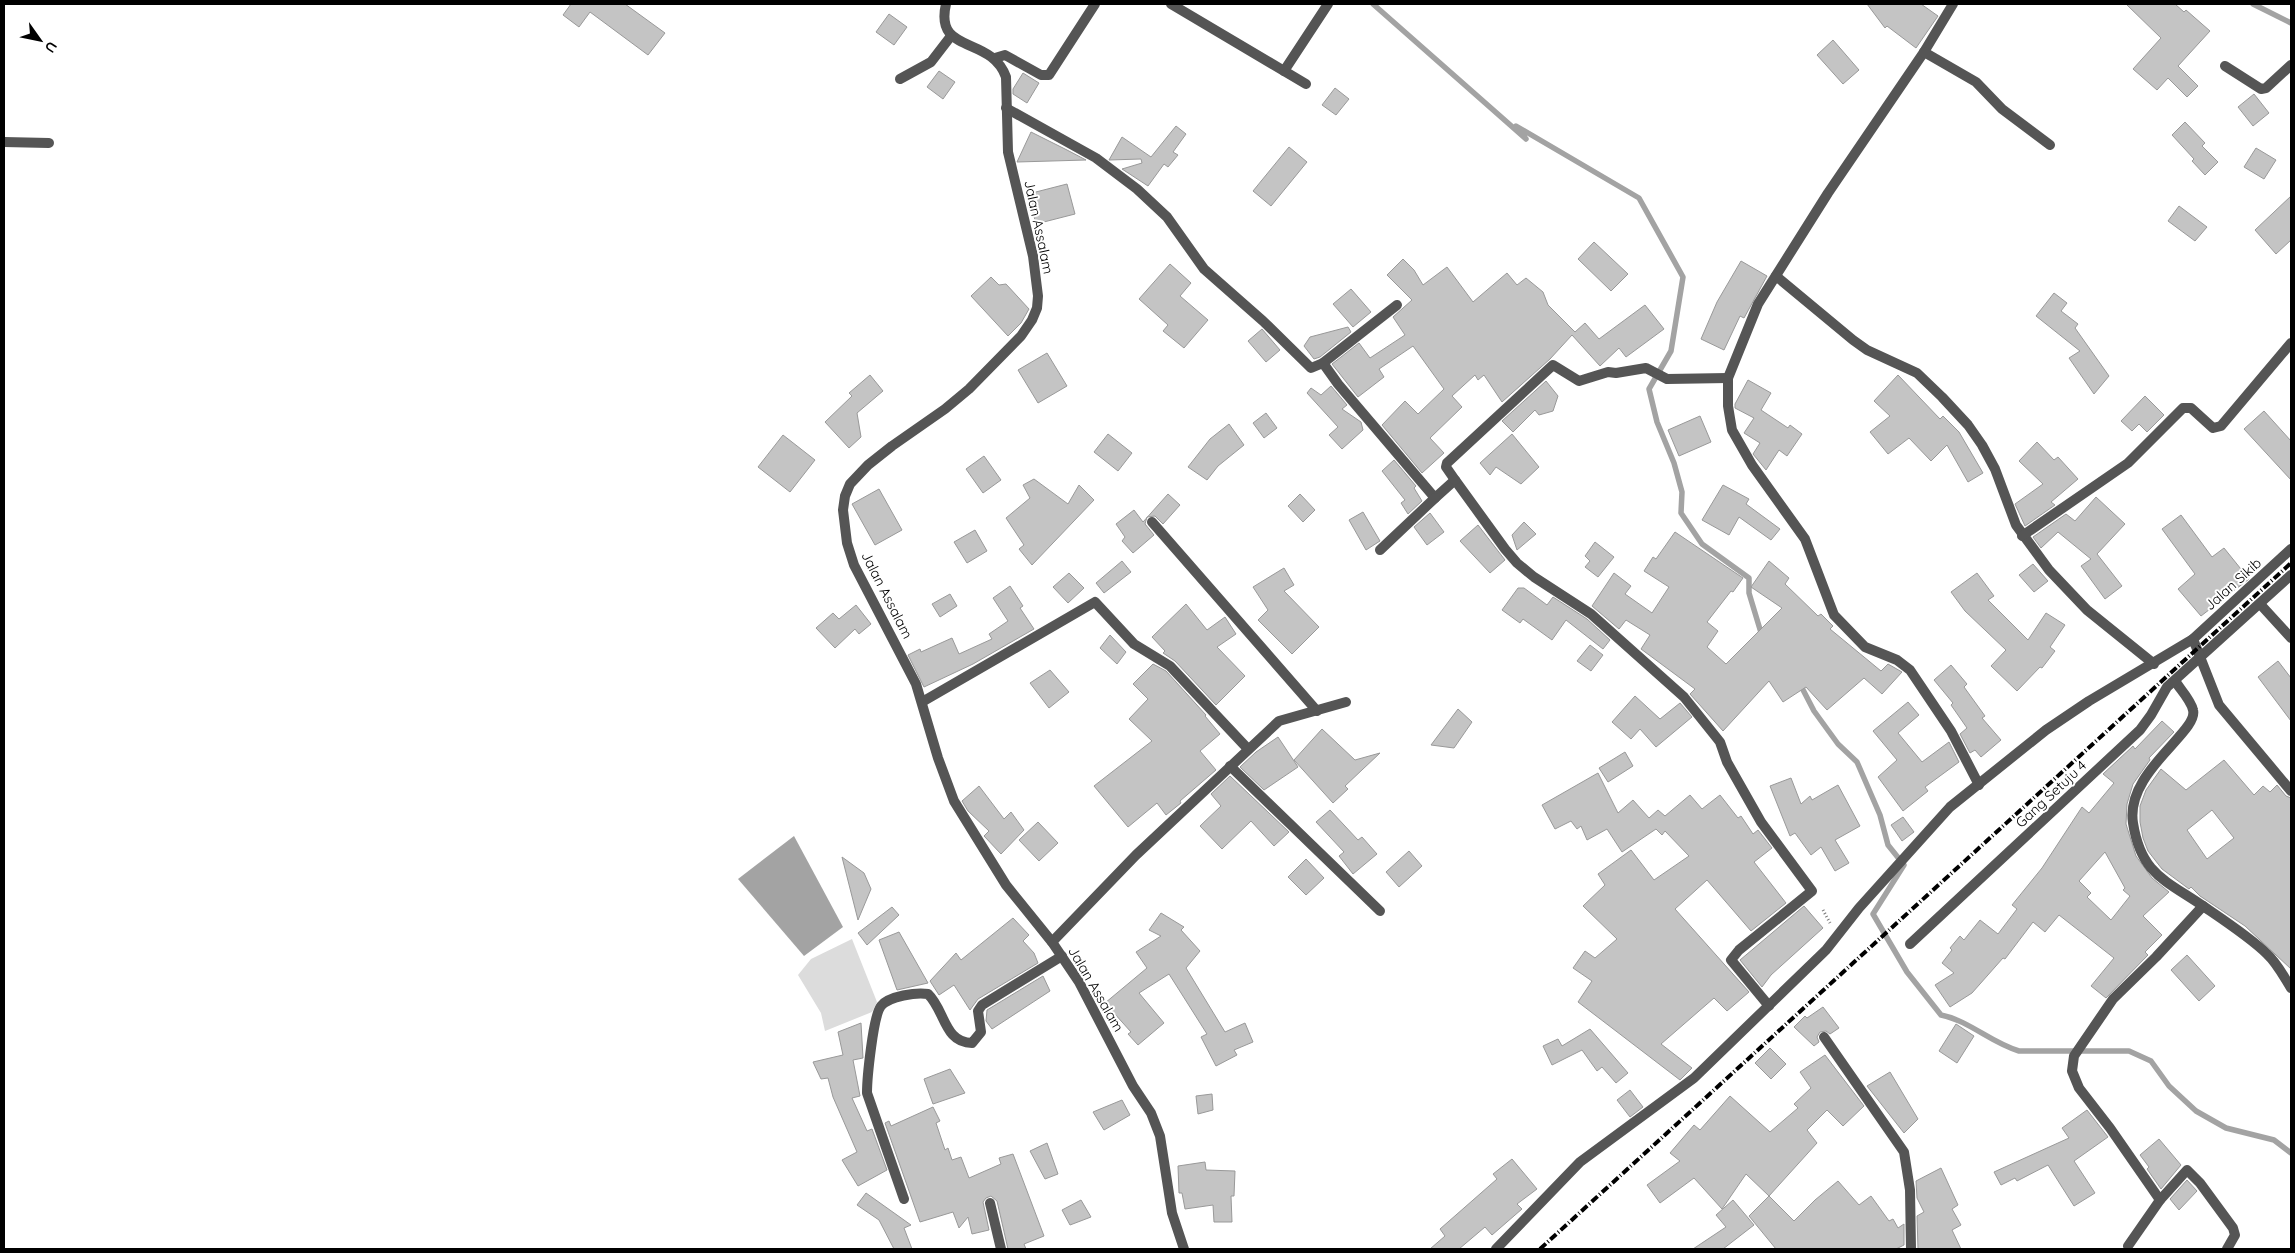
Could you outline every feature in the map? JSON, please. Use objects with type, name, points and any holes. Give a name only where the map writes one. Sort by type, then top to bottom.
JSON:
[{"type":"street","points":[[946,4],[944,12],[945,27],[951,36],[995,58],[1005,55],[1041,75],[1049,75],[1095,4]]},
{"type":"street","points":[[1171,4],[1306,84]]},
{"type":"street","points":[[1284,71],[1328,4]]},
{"type":"street","points":[[1953,4],[1924,52],[1828,192],[1758,304],[1728,378],[1728,406],[1732,430],[1752,465],[1805,539],[1834,614],[1865,647],[1897,660],[1910,670],[1951,731],[1979,785]]},
{"type":"street","points":[[900,79],[931,62],[951,36]]},
{"type":"street","points":[[1924,52],[1976,82],[2002,109],[2050,145]]},
{"type":"street","name":"Jalan Assalam","points":[[995,58],[1002,66],[1006,77],[1008,152],[1028,230],[1038,285],[1037,308],[1032,320],[1020,336],[969,389],[868,465],[850,484],[845,496],[843,510],[846,535],[854,565],[904,658],[922,702],[938,758],[954,801],[1006,885],[1052,942],[1079,982],[1133,1086],[1151,1113],[1160,1136],[1172,1213],[1184,1249]]},
{"type":"street","points":[[2225,66],[2261,89],[2266,88],[2291,65]]},
{"type":"street","points":[[1006,108],[1096,158],[1137,189],[1166,217],[1204,269],[1263,321],[1311,368],[1322,363],[1397,305]]},
{"type":"street","points":[[4,142],[49,143]]},
{"type":"street","points":[[1776,276],[1853,340],[1867,350],[1917,373],[1942,397],[1968,425],[1982,444],[1995,469],[2008,508],[2022,536],[2049,570],[2087,610],[2154,664]]},
{"type":"street","points":[[2022,536],[2128,463],[2183,408],[2191,408],[2213,428],[2221,426],[2291,343]]},
{"type":"street","points":[[1322,363],[1435,498]]},
{"type":"street","points":[[1728,378],[1667,378],[1646,368],[1616,373],[1608,372],[1579,381],[1552,366],[1447,463],[1446,467],[1517,563],[1534,577],[1591,614],[1684,697],[1720,742],[1727,762],[1761,822],[1811,888],[1810,894],[1739,950],[1731,960],[1769,1006]]},
{"type":"street","points":[[1380,550],[1455,480]]},
{"type":"street","points":[[1152,522],[1317,711]]},
{"type":"street","name":"Jalan Sikib","points":[[2197,648],[2291,549]]},
{"type":"street","points":[[1496,1249],[1580,1162],[1694,1078],[1769,1006],[1826,950],[1859,908],[1950,807],[2046,730],[2089,701],[2154,664],[2197,648],[2260,604],[2291,575]]},
{"type":"street","points":[[922,702],[1095,602],[1134,644],[1170,666],[1248,749]]},
{"type":"street","points":[[2260,604],[2291,638]]},
{"type":"street","points":[[2197,648],[2219,705],[2291,791]]},
{"type":"street","name":"Gang Setuju 4","points":[[1910,944],[2140,730],[2151,716],[2162,694],[2175,681],[2197,648]]},
{"type":"street","points":[[2175,681],[2193,710],[2192,719],[2187,729],[2149,770],[2138,789],[2132,805],[2133,824],[2147,865],[2158,878],[2203,906],[2268,954],[2291,988]]},
{"type":"street","points":[[1052,942],[1136,855],[1279,721],[1346,702]]},
{"type":"street","points":[[1230,766],[1380,911]]},
{"type":"street","points":[[2160,1200],[2110,1128],[2079,1088],[2072,1071],[2073,1063],[2079,1047],[2113,999],[2156,957],[2203,906]]},
{"type":"street","points":[[904,1199],[868,1093],[867,1078],[875,1022],[881,1006],[889,1000],[928,994],[954,1038],[964,1043],[972,1043],[981,1032],[978,1011],[982,1005],[1062,956]]},
{"type":"street","points":[[1824,1036],[1904,1152],[1910,1190],[1911,1249]]},
{"type":"street","points":[[2128,1246],[2160,1200],[2185,1171],[2189,1171],[2233,1228],[2235,1235],[2227,1249]]},
{"type":"street","points":[[990,1203],[1001,1249]]},
{"type":"shaded area","points":[[794,836],[843,927],[804,956],[738,879]]},
{"type":"shaded area","points":[[852,939],[877,1002],[872,1012],[825,1031],[821,1013],[798,975],[811,959]]},
{"type":"building","points":[[571,4],[625,4],[665,33],[648,55],[590,12],[579,27],[563,15]]},
{"type":"building","points":[[1867,4],[1921,4],[1938,16],[1916,48],[1887,26],[1885,28]]},
{"type":"building","points":[[2126,4],[2175,4],[2184,12],[2186,10],[2210,31],[2178,66],[2198,86],[2187,97],[2168,78],[2157,90],[2133,69],[2161,38]]},
{"type":"building","points":[[889,14],[907,27],[894,45],[876,32]]},
{"type":"building","points":[[1833,40],[1859,70],[1843,84],[1817,55]]},
{"type":"building","points":[[939,71],[955,82],[943,99],[927,87]]},
{"type":"building","points":[[1023,73],[1039,83],[1027,103],[1013,94],[1013,89]]},
{"type":"building","points":[[1335,88],[1349,99],[1336,115],[1322,105]]},
{"type":"building","points":[[2254,94],[2269,113],[2253,126],[2238,107]]},
{"type":"building","points":[[2185,122],[2205,143],[2202,146],[2218,162],[2205,175],[2192,161],[2194,159],[2172,135]]},
{"type":"building","points":[[1176,126],[1186,134],[1173,152],[1178,155],[1168,167],[1164,164],[1148,186],[1122,169],[1142,163],[1141,159],[1109,160],[1122,137],[1151,157]]},
{"type":"building","points":[[1031,132],[1067,150],[1086,160],[1017,162]]},
{"type":"building","points":[[1289,147],[1307,162],[1271,206],[1253,191]]},
{"type":"building","points":[[2256,148],[2276,160],[2264,179],[2244,167]]},
{"type":"building","points":[[1067,184],[1075,214],[1036,224],[1028,194]]},
{"type":"building","points":[[2291,196],[2291,240],[2276,254],[2255,230]]},
{"type":"building","points":[[2179,206],[2207,227],[2195,241],[2168,221]]},
{"type":"building","points":[[1594,242],[1628,274],[1611,291],[1578,259]]},
{"type":"building","points":[[1403,259],[1414,270],[1423,285],[1447,267],[1473,302],[1507,273],[1517,285],[1526,278],[1543,292],[1548,305],[1575,332],[1585,323],[1599,339],[1645,305],[1664,329],[1626,357],[1619,348],[1600,366],[1572,335],[1550,359],[1502,402],[1484,375],[1478,380],[1475,375],[1452,396],[1462,407],[1430,438],[1444,453],[1422,473],[1382,425],[1405,401],[1418,414],[1444,389],[1413,346],[1379,369],[1384,377],[1358,397],[1332,364],[1359,343],[1370,358],[1405,335],[1393,317],[1412,300],[1387,275]]},
{"type":"building","points":[[1741,261],[1767,276],[1744,318],[1740,316],[1724,350],[1701,339],[1717,302]]},
{"type":"building","points":[[1170,264],[1191,283],[1180,296],[1208,320],[1184,348],[1163,331],[1168,325],[1139,299]]},
{"type":"building","points":[[991,277],[999,285],[1006,284],[1029,309],[1021,323],[1008,336],[971,296]]},
{"type":"building","points":[[1351,289],[1371,312],[1353,327],[1333,304]]},
{"type":"building","points":[[2054,293],[2067,303],[2061,311],[2078,324],[2075,328],[2109,376],[2094,394],[2069,358],[2080,351],[2036,316]]},
{"type":"building","points":[[1348,327],[1351,332],[1320,357],[1314,359],[1304,346],[1310,337]]},
{"type":"building","points":[[1262,329],[1280,350],[1266,362],[1248,341]]},
{"type":"building","points":[[1047,353],[1067,386],[1038,403],[1018,370]]},
{"type":"building","points":[[870,375],[883,391],[857,413],[861,437],[849,448],[825,422],[852,396],[849,393]]},
{"type":"building","points":[[1898,375],[1940,419],[1943,416],[1959,432],[1983,473],[1968,482],[1947,445],[1931,461],[1909,438],[1888,454],[1870,432],[1890,416],[1874,401]]},
{"type":"building","points":[[1748,380],[1771,393],[1761,410],[1788,428],[1790,425],[1802,434],[1787,456],[1779,450],[1766,470],[1753,454],[1760,443],[1744,433],[1754,418],[1735,408],[1735,404]]},
{"type":"building","points":[[1546,381],[1558,396],[1553,411],[1539,415],[1535,410],[1513,432],[1502,421]]},
{"type":"building","points":[[1331,386],[1347,405],[1342,409],[1361,422],[1363,430],[1342,449],[1329,435],[1338,427],[1307,393],[1311,388],[1321,395]]},
{"type":"building","points":[[2145,396],[2164,415],[2147,432],[2139,424],[2132,431],[2121,421]]},
{"type":"building","points":[[2264,411],[2291,441],[2291,480],[2244,429]]},
{"type":"building","points":[[1266,413],[1277,428],[1264,438],[1253,423]]},
{"type":"building","points":[[1700,416],[1711,442],[1679,456],[1668,430]]},
{"type":"building","points":[[1229,424],[1244,445],[1218,466],[1207,480],[1188,467],[1210,439]]},
{"type":"building","points":[[1108,434],[1132,453],[1118,471],[1094,452]]},
{"type":"building","points":[[1512,434],[1539,467],[1521,484],[1496,467],[1490,475],[1480,463]]},
{"type":"building","points":[[783,435],[815,460],[790,492],[758,467]]},
{"type":"building","points":[[2037,442],[2054,460],[2058,457],[2078,479],[2051,502],[2055,505],[2025,526],[2015,504],[2043,484],[2019,461]]},
{"type":"building","points":[[984,456],[1001,480],[983,493],[966,469]]},
{"type":"building","points":[[1394,460],[1416,486],[1414,488],[1422,501],[1408,514],[1401,503],[1405,500],[1382,471]]},
{"type":"building","points":[[1034,479],[1068,504],[1079,485],[1094,500],[1032,565],[1019,549],[1024,545],[1006,518],[1030,498],[1023,485]]},
{"type":"building","points":[[1723,485],[1749,499],[1746,504],[1780,529],[1771,540],[1739,517],[1729,535],[1702,520]]},
{"type":"building","points":[[879,489],[902,530],[875,545],[852,504]]},
{"type":"building","points":[[1168,494],[1180,505],[1163,524],[1155,516],[1148,517]]},
{"type":"building","points":[[1300,494],[1315,510],[1303,522],[1288,506]]},
{"type":"building","points":[[2096,497],[2125,524],[2097,554],[2122,586],[2105,599],[2081,566],[2091,559],[2058,532],[2041,548],[2033,537],[2066,514],[2075,521]]},
{"type":"building","points":[[1134,510],[1143,522],[1147,518],[1145,524],[1154,535],[1133,553],[1122,541],[1125,537],[1116,524]]},
{"type":"building","points":[[1363,512],[1380,541],[1366,550],[1349,520]]},
{"type":"building","points":[[1430,513],[1444,532],[1427,545],[1414,527]]},
{"type":"building","points":[[2181,515],[2212,557],[2224,548],[2249,579],[2201,616],[2178,589],[2195,574],[2162,529]]},
{"type":"building","points":[[1524,522],[1536,534],[1517,550],[1512,535]]},
{"type":"building","points":[[1478,525],[1505,560],[1490,573],[1460,541]]},
{"type":"building","points":[[975,530],[987,551],[967,563],[954,542]]},
{"type":"building","points":[[1675,532],[1743,578],[1707,622],[1718,631],[1707,647],[1726,664],[1782,608],[1751,587],[1769,561],[1789,578],[1785,584],[1818,616],[1821,614],[1833,626],[1830,629],[1881,671],[1888,664],[1902,672],[1882,694],[1864,678],[1827,710],[1806,687],[1783,702],[1769,681],[1723,731],[1690,694],[1695,689],[1641,649],[1650,635],[1626,620],[1619,629],[1592,606],[1614,573],[1631,586],[1625,594],[1652,613],[1669,587],[1644,571],[1653,557],[1656,559]]},
{"type":"building","points":[[1595,542],[1614,557],[1598,577],[1585,567],[1590,561],[1585,556]]},
{"type":"building","points":[[1122,561],[1131,572],[1104,593],[1096,583]]},
{"type":"building","points":[[2033,564],[2048,581],[2034,592],[2019,575]]},
{"type":"building","points":[[1284,568],[1294,585],[1284,591],[1319,627],[1292,654],[1258,620],[1268,610],[1253,587]]},
{"type":"building","points":[[1069,573],[1084,588],[1068,603],[1053,587]]},
{"type":"building","points":[[1977,573],[1994,596],[1988,600],[2028,640],[2046,613],[2065,625],[2050,647],[2055,651],[2042,668],[2040,667],[2017,691],[1991,666],[2006,650],[1965,611],[1951,592]]},
{"type":"building","points":[[1010,586],[1023,606],[1020,608],[1034,629],[973,664],[924,687],[908,655],[920,649],[921,652],[952,638],[959,654],[992,639],[989,634],[1008,621],[993,598]]},
{"type":"building","points":[[1518,588],[1524,588],[1547,605],[1553,597],[1587,619],[1610,640],[1603,649],[1566,620],[1552,640],[1523,619],[1520,623],[1502,610]]},
{"type":"building","points":[[950,594],[957,606],[940,617],[932,604]]},
{"type":"building","points":[[1186,604],[1207,630],[1225,617],[1236,634],[1217,647],[1245,676],[1216,705],[1175,661],[1163,653],[1165,651],[1152,637]]},
{"type":"building","points":[[856,605],[871,624],[859,634],[855,629],[835,648],[816,628],[833,613],[839,619]]},
{"type":"building","points":[[1110,635],[1126,652],[1117,664],[1100,648]]},
{"type":"building","points":[[1590,645],[1603,655],[1591,671],[1577,661]]},
{"type":"building","points":[[2278,661],[2291,678],[2291,721],[2258,677]]},
{"type":"building","points":[[1153,664],[1166,671],[1206,715],[1220,734],[1200,751],[1216,770],[1166,815],[1157,803],[1128,827],[1094,786],[1152,741],[1129,719],[1148,699],[1133,684]]},
{"type":"building","points":[[1951,665],[1967,684],[1964,687],[1985,716],[1982,718],[2001,740],[1981,757],[1975,750],[1970,753],[1960,734],[1967,728],[1951,705],[1953,703],[1934,680]]},
{"type":"building","points":[[1050,670],[1069,692],[1049,708],[1030,683]]},
{"type":"building","points":[[1635,696],[1660,719],[1680,703],[1692,717],[1656,747],[1640,729],[1631,739],[1612,722]]},
{"type":"building","points":[[1908,702],[1919,715],[1898,733],[1922,762],[1949,742],[1959,762],[1925,787],[1928,791],[1903,811],[1878,777],[1897,760],[1873,731]]},
{"type":"building","points":[[1458,709],[1472,722],[1454,748],[1431,745]]},
{"type":"building","points":[[2162,721],[2174,732],[2149,758],[2150,760],[2133,784],[2127,804],[2126,824],[2136,856],[2152,878],[2169,892],[2143,916],[2162,935],[2145,952],[2148,955],[2106,998],[2091,986],[2114,958],[2059,915],[2045,932],[2033,922],[2005,959],[2003,958],[1972,993],[1950,1007],[1935,985],[1954,973],[1942,963],[1952,950],[1950,948],[1960,936],[1964,940],[1980,920],[1998,934],[2017,909],[2012,905],[2042,868],[2082,807],[2089,813],[2114,783],[2103,774],[2133,746],[2135,749]],"holes":[[[2105,852],[2125,888],[2123,890],[2130,896],[2111,920],[2087,897],[2091,893],[2079,881]]]},
{"type":"building","points":[[1322,729],[1355,760],[1380,753],[1345,786],[1348,789],[1333,803],[1294,760]]},
{"type":"building","points":[[1278,737],[1298,767],[1264,790],[1240,767],[1256,752]]},
{"type":"building","points":[[1625,752],[1633,766],[1608,782],[1599,768]]},
{"type":"building","points":[[2224,760],[2254,795],[2263,786],[2270,792],[2277,785],[2286,796],[2291,798],[2291,969],[2245,926],[2200,896],[2191,887],[2189,889],[2162,869],[2148,851],[2140,822],[2140,806],[2146,790],[2161,769],[2186,790]],"holes":[[[2212,810],[2234,838],[2207,859],[2187,830]]]},
{"type":"building","points":[[1598,773],[1618,813],[1633,800],[1649,818],[1658,810],[1665,816],[1690,795],[1702,809],[1720,795],[1738,818],[1741,816],[1753,834],[1758,830],[1772,848],[1754,862],[1786,903],[1751,931],[1707,880],[1675,909],[1749,992],[1727,1011],[1714,998],[1661,1044],[1692,1068],[1680,1080],[1578,1002],[1592,981],[1573,968],[1585,951],[1595,958],[1617,939],[1583,906],[1605,885],[1598,874],[1631,850],[1654,880],[1689,856],[1665,831],[1662,835],[1656,829],[1622,852],[1607,829],[1587,840],[1581,826],[1577,829],[1571,821],[1555,829],[1542,805]]},
{"type":"building","points":[[1230,776],[1289,832],[1274,846],[1251,821],[1222,849],[1200,826],[1221,806],[1211,794]]},
{"type":"building","points":[[1791,778],[1801,804],[1810,796],[1812,800],[1838,785],[1860,826],[1835,840],[1849,863],[1835,871],[1821,847],[1811,855],[1795,833],[1790,836],[1770,786]]},
{"type":"building","points":[[979,786],[1004,819],[1011,812],[1024,830],[1001,854],[984,836],[989,831],[968,811],[962,801]]},
{"type":"building","points":[[1330,810],[1358,840],[1362,837],[1377,854],[1353,874],[1339,856],[1344,852],[1316,822]]},
{"type":"building","points":[[1903,817],[1914,832],[1902,841],[1891,825]]},
{"type":"building","points":[[1038,822],[1058,843],[1039,861],[1019,840]]},
{"type":"building","points":[[1409,851],[1422,866],[1399,887],[1386,872]]},
{"type":"building","points":[[842,857],[864,873],[871,889],[858,920]]},
{"type":"building","points":[[1306,859],[1324,878],[1306,895],[1288,877]]},
{"type":"building","points":[[1804,906],[1823,928],[1771,975],[1762,987],[1740,960]]},
{"type":"building","points":[[892,907],[899,915],[867,945],[858,933]]},
{"type":"building","points":[[1161,913],[1184,927],[1181,930],[1200,951],[1186,968],[1225,1032],[1245,1023],[1253,1042],[1234,1050],[1237,1055],[1216,1066],[1201,1037],[1207,1034],[1169,974],[1139,993],[1164,1023],[1138,1045],[1128,1034],[1131,1032],[1105,1003],[1147,968],[1136,952],[1161,936],[1149,930]]},
{"type":"building","points":[[1013,918],[1029,935],[1023,941],[1034,953],[1038,963],[978,999],[970,1010],[954,985],[939,995],[930,981],[956,953],[961,960]]},
{"type":"building","points":[[899,932],[928,983],[897,990],[879,940]]},
{"type":"building","points":[[2187,955],[2215,986],[2199,1001],[2171,970]]},
{"type":"building","points":[[1043,976],[1050,991],[992,1029],[986,1021],[987,1010]]},
{"type":"building","points":[[1823,1007],[1839,1028],[1830,1034],[1826,1031],[1820,1032],[1817,1037],[1819,1042],[1814,1046],[1794,1027],[1805,1016],[1807,1018]]},
{"type":"building","points":[[861,1023],[863,1058],[853,1060],[860,1096],[852,1098],[867,1131],[872,1129],[887,1170],[858,1186],[842,1160],[857,1152],[833,1097],[828,1078],[821,1079],[813,1062],[843,1055],[838,1032]]},
{"type":"building","points":[[1956,1024],[1974,1036],[1957,1063],[1939,1051]]},
{"type":"building","points":[[1590,1029],[1628,1073],[1616,1083],[1602,1067],[1597,1071],[1582,1050],[1552,1065],[1543,1046],[1558,1039],[1562,1046]]},
{"type":"building","points":[[1770,1048],[1786,1064],[1771,1079],[1755,1063]]},
{"type":"building","points":[[1825,1055],[1864,1106],[1843,1126],[1827,1110],[1807,1130],[1817,1143],[1769,1196],[1746,1174],[1722,1209],[1694,1178],[1660,1203],[1647,1185],[1680,1161],[1670,1153],[1694,1125],[1700,1130],[1730,1096],[1770,1132],[1798,1108],[1794,1104],[1811,1088],[1800,1072]]},
{"type":"building","points":[[950,1069],[965,1093],[933,1104],[924,1079]]},
{"type":"building","points":[[1890,1072],[1918,1119],[1904,1133],[1867,1086]]},
{"type":"building","points":[[1630,1090],[1643,1107],[1630,1117],[1617,1100]]},
{"type":"building","points":[[1212,1094],[1213,1110],[1198,1114],[1196,1096]]},
{"type":"building","points":[[1122,1100],[1130,1115],[1104,1130],[1093,1112]]},
{"type":"building","points":[[933,1107],[940,1121],[936,1123],[945,1150],[948,1148],[952,1160],[961,1157],[969,1178],[1001,1164],[999,1158],[1013,1154],[1044,1236],[1024,1244],[1026,1249],[1008,1249],[997,1201],[991,1196],[983,1202],[989,1230],[972,1234],[968,1217],[959,1228],[953,1212],[920,1222],[885,1123],[889,1121],[891,1126]]},
{"type":"building","points":[[2087,1110],[2108,1137],[2074,1161],[2095,1193],[2074,1206],[2048,1165],[2017,1181],[2015,1178],[2001,1185],[1994,1172],[2069,1138],[2062,1128]]},
{"type":"building","points":[[2159,1139],[2181,1165],[2161,1189],[2140,1155]]},
{"type":"building","points":[[1047,1143],[1058,1174],[1045,1179],[1030,1151]]},
{"type":"building","points":[[1512,1159],[1537,1189],[1517,1204],[1522,1209],[1492,1235],[1485,1227],[1459,1249],[1430,1249],[1445,1236],[1440,1229],[1497,1179],[1493,1174]]},
{"type":"building","points":[[1205,1162],[1206,1170],[1235,1171],[1234,1196],[1231,1196],[1232,1222],[1214,1222],[1213,1205],[1185,1209],[1182,1193],[1179,1193],[1178,1166]]},
{"type":"building","points":[[1941,1168],[1958,1205],[1952,1209],[1961,1225],[1952,1230],[1961,1249],[1918,1249],[1917,1216],[1924,1212],[1917,1198],[1916,1181]]},
{"type":"building","points":[[2187,1180],[2197,1191],[2179,1210],[2170,1199]]},
{"type":"building","points":[[1838,1181],[1859,1205],[1871,1196],[1889,1221],[1893,1219],[1898,1228],[1904,1224],[1904,1245],[1896,1249],[1776,1249],[1749,1216],[1769,1196],[1794,1221]]},
{"type":"building","points":[[866,1193],[911,1225],[904,1228],[912,1249],[894,1249],[879,1220],[857,1205]]},
{"type":"building","points":[[1081,1200],[1091,1217],[1070,1225],[1062,1210]]},
{"type":"building","points":[[1733,1200],[1754,1225],[1723,1249],[1693,1249],[1726,1227],[1716,1215]]},
{"type":"waterway","points":[[1373,4],[1526,139],[1516,126],[1639,198],[1683,277],[1671,351],[1649,389],[1657,422],[1674,463],[1682,492],[1681,513],[1702,544],[1749,578],[1749,593],[1762,636]]},
{"type":"waterway","points":[[2253,4],[2291,23]]},
{"type":"waterway","points":[[1800,684],[1814,711],[1838,744],[1857,762],[1880,815],[1888,845],[1904,865],[1873,914],[1907,972],[1941,1015],[1961,1022],[1999,1043],[2019,1051],[2129,1051],[2151,1061],[2169,1086],[2196,1111],[2226,1128],[2274,1140],[2291,1153]]},
{"type":"railway","points":[[1540,1249],[2291,563]]}]
